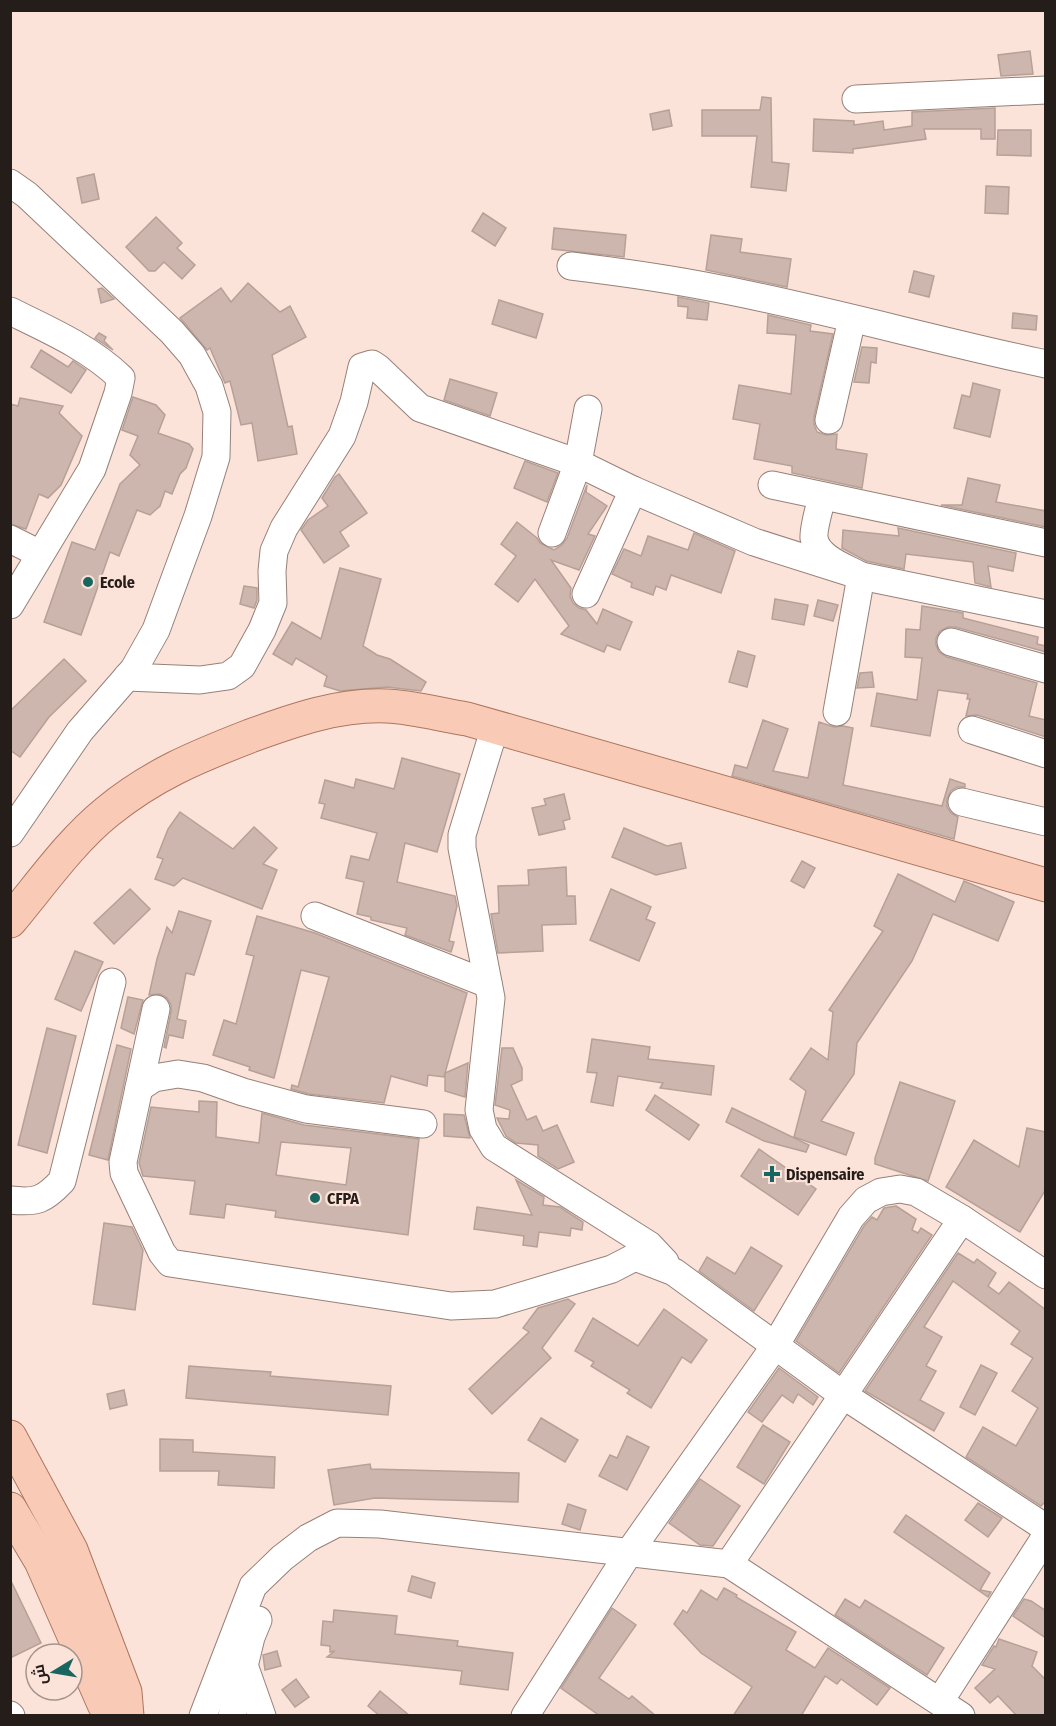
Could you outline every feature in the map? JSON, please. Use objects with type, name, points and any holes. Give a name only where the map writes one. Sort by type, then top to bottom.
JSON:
[{"type":"main road","points":[[10,921],[76,842],[106,813],[146,784],[193,758],[300,717],[349,708],[387,706],[467,719],[1046,885]]},
{"type":"main road","points":[[10,1437],[71,1550],[125,1692],[126,1716]]},
{"type":"main road","points":[[10,1509],[41,1561],[104,1704],[112,1716]]},
{"type":"street","points":[[856,99],[1046,90]]},
{"type":"street","points":[[10,183],[27,195],[172,332],[192,355],[209,386],[217,412],[216,457],[198,516],[156,630],[134,669],[80,731],[10,833]]},
{"type":"street","points":[[571,266],[643,275],[721,289],[1046,364]]},
{"type":"street","points":[[10,311],[103,361],[121,378],[92,469],[10,605]]},
{"type":"street","points":[[829,420],[852,319]]},
{"type":"street","points":[[126,677],[200,680],[228,676],[242,666],[262,630],[273,603],[274,551],[284,528],[342,436],[354,402],[362,367],[372,364],[420,408],[578,463],[633,490],[754,542],[861,576],[1046,614]]},
{"type":"street","points":[[552,533],[578,463],[588,409]]},
{"type":"street","points":[[772,485],[1046,543]]},
{"type":"street","points":[[586,594],[633,490]]},
{"type":"street","points":[[822,496],[814,537],[818,546],[825,556],[861,576]]},
{"type":"street","points":[[10,539],[40,554]]},
{"type":"street","points":[[837,712],[861,576]]},
{"type":"street","points":[[951,642],[1046,669]]},
{"type":"street","points":[[495,728],[462,834],[462,848],[491,998],[479,1110],[483,1129],[494,1147],[649,1245],[674,1272],[843,1395],[1046,1528]]},
{"type":"street","points":[[972,730],[1046,754]]},
{"type":"street","points":[[962,802],[1046,822]]},
{"type":"street","points":[[315,916],[488,984]]},
{"type":"street","points":[[10,1200],[27,1202],[47,1197],[62,1181],[112,982]]},
{"type":"street","points":[[156,1009],[123,1162],[124,1173],[162,1253],[170,1263],[451,1306],[495,1304],[612,1269],[635,1257],[674,1272]]},
{"type":"street","points":[[139,1088],[154,1078],[178,1074],[203,1078],[243,1092],[306,1109],[423,1124]]},
{"type":"street","points":[[525,1716],[630,1551],[775,1346],[851,1217],[866,1200],[881,1192],[900,1189],[916,1191],[1046,1275]]},
{"type":"street","points":[[729,1564],[962,1219]]},
{"type":"street","points":[[232,1716],[235,1662],[253,1586],[282,1558],[308,1538],[337,1523],[380,1524],[729,1564],[951,1708],[1046,1536]]},
{"type":"street","points":[[203,1716],[235,1662]]},
{"type":"street","points":[[235,1662],[262,1716]]},
{"type":"building","points":[[1030,51],[1033,74],[1001,76],[998,55]]},
{"type":"building","points":[[762,97],[771,98],[772,162],[789,164],[786,191],[751,187],[757,136],[702,136],[702,110],[760,110]]},
{"type":"building","points":[[995,108],[995,139],[981,139],[981,129],[924,129],[926,139],[853,149],[853,153],[813,151],[814,119],[854,121],[854,125],[883,121],[884,130],[912,126],[912,112]]},
{"type":"building","points":[[669,110],[672,126],[653,130],[650,114]]},
{"type":"building","points":[[998,130],[1031,130],[1031,156],[997,155]]},
{"type":"building","points":[[94,174],[99,199],[82,203],[77,178]]},
{"type":"building","points":[[986,186],[1009,187],[1008,214],[985,213]]},
{"type":"building","points":[[483,213],[506,228],[495,246],[472,231]]},
{"type":"building","points":[[156,217],[182,243],[177,248],[195,265],[182,279],[164,262],[155,271],[149,271],[126,247]]},
{"type":"building","points":[[554,228],[626,235],[624,257],[552,249]]},
{"type":"building","points":[[711,235],[742,239],[740,252],[791,259],[787,287],[706,270]]},
{"type":"building","points":[[914,271],[934,276],[929,297],[909,292]]},
{"type":"building","points":[[248,283],[280,312],[290,306],[306,337],[272,355],[288,427],[292,426],[297,454],[258,461],[252,423],[241,425],[230,381],[225,383],[210,348],[207,350],[180,318],[221,288],[231,302]]},
{"type":"building","points":[[102,288],[114,299],[101,303],[98,289]]},
{"type":"building","points":[[678,297],[709,303],[707,320],[687,318],[688,307],[678,306]]},
{"type":"building","points":[[499,300],[543,314],[536,338],[492,324]]},
{"type":"building","points":[[1013,313],[1037,316],[1036,330],[1012,328]]},
{"type":"building","points":[[768,315],[811,325],[810,331],[833,334],[814,424],[817,432],[826,435],[837,434],[836,449],[867,454],[862,488],[792,473],[792,466],[754,459],[760,424],[733,419],[739,385],[791,394],[796,335],[767,333]]},
{"type":"building","points":[[99,333],[106,337],[104,341],[113,350],[95,338]]},
{"type":"building","points":[[862,347],[877,348],[876,363],[871,362],[869,383],[854,382]]},
{"type":"building","points":[[41,350],[68,367],[73,361],[86,370],[71,393],[31,367]]},
{"type":"building","points":[[450,379],[497,393],[490,416],[444,400]]},
{"type":"building","points":[[973,383],[1000,390],[990,437],[954,428],[962,395],[970,397]]},
{"type":"building","points":[[133,397],[156,405],[165,415],[158,433],[189,444],[193,449],[172,494],[165,491],[160,506],[150,515],[137,510],[119,556],[110,552],[81,635],[44,622],[72,542],[95,550],[120,484],[140,465],[130,455],[138,436],[122,430]]},
{"type":"building","points":[[20,398],[63,406],[59,413],[82,436],[61,485],[48,498],[39,494],[26,529],[10,524],[10,404],[18,406]]},
{"type":"building","points":[[525,461],[558,473],[547,502],[514,488]]},
{"type":"building","points":[[339,474],[367,513],[340,532],[349,546],[324,563],[301,530],[308,520],[328,506],[322,498]]},
{"type":"building","points":[[968,478],[1000,485],[996,502],[1046,511],[1046,527],[941,505],[962,505]]},
{"type":"building","points":[[587,485],[586,492],[607,506],[588,534],[595,536],[579,570],[551,560],[571,588],[570,596],[573,603],[586,610],[597,624],[603,609],[632,622],[620,650],[607,645],[604,652],[561,634],[569,626],[535,579],[518,602],[495,584],[516,556],[501,544],[517,522],[540,543],[554,550],[567,538]]},
{"type":"building","points":[[898,528],[1016,553],[1013,571],[988,566],[991,587],[975,583],[973,562],[906,554],[904,569],[866,561],[842,548],[843,530],[899,536]]},
{"type":"building","points":[[694,533],[735,551],[721,593],[671,575],[666,590],[656,586],[653,595],[631,587],[632,583],[612,574],[624,549],[641,556],[648,536],[688,550]]},
{"type":"building","points":[[340,568],[381,579],[363,646],[377,655],[390,659],[426,682],[421,691],[387,687],[340,691],[324,686],[327,676],[296,658],[292,665],[273,654],[292,622],[321,639]]},
{"type":"building","points":[[244,586],[257,588],[254,608],[240,604]]},
{"type":"building","points":[[775,599],[808,605],[804,625],[772,619]]},
{"type":"building","points":[[818,600],[838,605],[833,621],[814,616]]},
{"type":"building","points":[[922,606],[963,613],[963,618],[1038,637],[1037,644],[1046,646],[1046,652],[948,627],[940,631],[936,638],[936,645],[939,652],[947,657],[1037,683],[1029,716],[1046,720],[1046,737],[977,715],[966,716],[970,699],[967,699],[968,694],[938,690],[930,736],[871,726],[877,693],[917,700],[922,658],[905,657],[906,629],[920,630]]},
{"type":"building","points":[[738,651],[755,656],[747,687],[729,682]]},
{"type":"building","points":[[64,659],[86,681],[49,717],[20,757],[10,750],[10,711]]},
{"type":"building","points":[[872,672],[874,687],[857,688],[860,673]]},
{"type":"building","points":[[763,720],[788,729],[773,771],[808,778],[819,722],[834,727],[853,728],[843,785],[942,806],[950,779],[965,784],[965,787],[957,787],[951,791],[947,799],[947,807],[958,817],[954,839],[732,776],[735,765],[747,768]]},
{"type":"building","points":[[402,758],[460,774],[437,852],[405,843],[397,882],[455,896],[457,906],[449,941],[454,942],[451,952],[405,935],[407,928],[371,920],[371,917],[357,914],[364,882],[346,878],[351,856],[369,860],[377,833],[321,818],[325,804],[319,803],[325,780],[354,788],[356,779],[394,789]]},
{"type":"building","points":[[564,794],[570,819],[563,821],[565,829],[539,835],[532,808],[546,805],[544,799]]},
{"type":"building","points":[[180,812],[233,849],[254,827],[277,848],[263,864],[277,870],[262,909],[183,878],[174,886],[155,879],[163,859],[157,857],[168,829]]},
{"type":"building","points":[[624,828],[667,846],[681,843],[686,868],[656,875],[612,857]]},
{"type":"building","points":[[802,861],[815,868],[804,888],[791,881]]},
{"type":"building","points":[[566,867],[567,896],[575,896],[576,924],[542,925],[543,951],[498,953],[491,914],[499,913],[498,886],[529,885],[528,870]]},
{"type":"building","points":[[898,874],[955,902],[964,881],[1014,902],[998,941],[933,914],[912,961],[857,1043],[854,1074],[821,1121],[854,1133],[846,1155],[794,1137],[806,1091],[790,1079],[811,1048],[828,1060],[833,1012],[829,1010],[883,931],[874,926]]},
{"type":"building","points":[[130,889],[150,909],[114,944],[94,923]]},
{"type":"building","points":[[611,889],[651,907],[646,919],[655,923],[639,961],[590,940]]},
{"type":"building","points":[[179,911],[211,921],[194,975],[186,973],[177,1019],[186,1021],[183,1038],[169,1035],[166,1048],[164,1047],[171,1005],[167,998],[160,994],[149,995],[167,927],[172,933]]},
{"type":"building","points":[[257,916],[315,933],[467,993],[444,1077],[428,1075],[427,1086],[391,1076],[384,1103],[309,1094],[291,1089],[292,1085],[298,1087],[329,977],[301,970],[274,1078],[249,1070],[250,1067],[213,1055],[224,1020],[236,1024],[254,956],[246,954]]},
{"type":"building","points":[[75,951],[103,962],[81,1011],[55,999]]},
{"type":"building","points":[[128,997],[143,1000],[134,1034],[121,1028]]},
{"type":"building","points":[[47,1028],[76,1036],[47,1153],[18,1145]]},
{"type":"building","points":[[592,1039],[650,1047],[648,1059],[714,1066],[711,1095],[660,1088],[663,1083],[618,1076],[613,1106],[591,1102],[597,1073],[587,1072]]},
{"type":"building","points":[[117,1045],[131,1049],[108,1160],[89,1155]]},
{"type":"building","points":[[502,1048],[513,1048],[522,1068],[522,1080],[511,1085],[527,1120],[536,1116],[543,1131],[557,1125],[574,1162],[558,1169],[538,1156],[538,1145],[516,1143],[506,1136],[497,1118],[509,1119],[510,1110],[495,1105]]},
{"type":"building","points":[[468,1063],[465,1097],[445,1091],[445,1073]]},
{"type":"building","points":[[900,1082],[955,1101],[928,1181],[875,1164]]},
{"type":"building","points":[[655,1095],[699,1125],[689,1140],[646,1110]]},
{"type":"building","points":[[199,1101],[217,1102],[216,1137],[259,1143],[262,1113],[304,1125],[419,1139],[408,1235],[275,1217],[276,1211],[226,1204],[224,1218],[190,1214],[195,1181],[143,1176],[139,1163],[151,1107],[199,1112]],"holes":[[[281,1142],[351,1148],[346,1185],[276,1175]]]},
{"type":"building","points":[[732,1108],[809,1145],[806,1152],[764,1141],[726,1122]]},
{"type":"building","points":[[444,1114],[464,1115],[470,1138],[444,1136]]},
{"type":"building","points":[[1027,1128],[1046,1132],[1046,1189],[1020,1232],[946,1187],[974,1140],[1019,1167]]},
{"type":"building","points":[[759,1149],[816,1189],[798,1215],[741,1176]]},
{"type":"building","points":[[516,1180],[544,1197],[543,1205],[560,1207],[583,1222],[582,1230],[571,1228],[570,1236],[539,1232],[537,1247],[523,1245],[524,1236],[474,1229],[477,1207],[532,1215]]},
{"type":"building","points":[[896,1206],[916,1219],[912,1230],[918,1233],[921,1228],[932,1235],[839,1373],[796,1341],[864,1226],[872,1217],[877,1220],[884,1208]]},
{"type":"building","points":[[104,1223],[132,1227],[143,1250],[135,1310],[93,1304]]},
{"type":"building","points":[[751,1247],[782,1266],[754,1311],[699,1271],[707,1257],[735,1274]]},
{"type":"building","points":[[958,1253],[974,1263],[977,1259],[996,1273],[988,1286],[999,1294],[1009,1282],[1046,1310],[1046,1501],[1041,1506],[966,1457],[983,1427],[1016,1446],[1038,1408],[1012,1391],[1033,1358],[1011,1344],[1020,1331],[953,1281],[924,1327],[942,1337],[926,1366],[936,1371],[920,1400],[944,1413],[934,1431],[865,1391]]},
{"type":"building","points":[[568,1299],[575,1304],[542,1348],[551,1358],[492,1414],[469,1389],[529,1332],[523,1328],[538,1308]]},
{"type":"building","points":[[664,1309],[707,1340],[691,1363],[682,1357],[651,1408],[627,1393],[630,1390],[591,1366],[594,1362],[575,1351],[593,1318],[638,1346]]},
{"type":"building","points":[[981,1365],[997,1373],[975,1415],[960,1407]]},
{"type":"building","points":[[189,1366],[271,1372],[270,1376],[391,1386],[388,1415],[186,1398]]},
{"type":"building","points":[[779,1368],[818,1397],[813,1405],[798,1394],[793,1403],[782,1395],[762,1422],[748,1412]]},
{"type":"building","points":[[124,1390],[127,1405],[110,1409],[107,1394]]},
{"type":"building","points":[[541,1418],[578,1440],[565,1462],[528,1440]]},
{"type":"building","points":[[763,1425],[790,1442],[764,1484],[737,1467]]},
{"type":"building","points":[[627,1436],[649,1447],[627,1490],[599,1476],[610,1455],[617,1458]]},
{"type":"building","points":[[160,1439],[193,1440],[193,1452],[275,1457],[274,1488],[218,1485],[219,1471],[160,1471]]},
{"type":"building","points":[[370,1464],[371,1469],[519,1473],[518,1502],[375,1498],[334,1505],[328,1470]]},
{"type":"building","points":[[700,1479],[740,1506],[713,1546],[700,1545],[669,1523]]},
{"type":"building","points":[[978,1503],[1002,1518],[988,1537],[965,1520]]},
{"type":"building","points":[[568,1504],[586,1510],[580,1530],[562,1524]]},
{"type":"building","points":[[906,1515],[990,1573],[980,1590],[991,1592],[988,1597],[894,1532]]},
{"type":"building","points":[[412,1576],[435,1583],[431,1598],[408,1591]]},
{"type":"building","points":[[10,1579],[41,1642],[24,1642],[24,1651],[10,1658]]},
{"type":"building","points":[[724,1588],[796,1632],[786,1650],[815,1668],[828,1648],[890,1688],[877,1705],[841,1679],[837,1684],[825,1676],[801,1716],[733,1716],[752,1687],[701,1653],[674,1624],[683,1610],[687,1613],[701,1590],[717,1600]]},
{"type":"building","points":[[845,1599],[860,1608],[865,1600],[944,1648],[927,1675],[835,1615]]},
{"type":"building","points":[[1024,1599],[1046,1611],[1046,1638],[1013,1616]]},
{"type":"building","points":[[612,1608],[636,1625],[599,1678],[629,1699],[632,1696],[656,1716],[600,1716],[561,1688]]},
{"type":"building","points":[[334,1610],[397,1616],[395,1634],[458,1641],[457,1646],[513,1653],[508,1690],[460,1684],[462,1671],[327,1657],[335,1651],[330,1652],[330,1646],[321,1645],[323,1621],[333,1622]]},
{"type":"building","points":[[999,1639],[1037,1652],[1032,1666],[1046,1680],[1046,1716],[1017,1716],[998,1696],[990,1703],[975,1688],[995,1669],[982,1665],[994,1646],[996,1647]]},
{"type":"building","points":[[277,1651],[281,1666],[265,1670],[263,1655]]},
{"type":"building","points":[[296,1679],[309,1697],[295,1707],[282,1690]]},
{"type":"building","points":[[380,1691],[410,1716],[380,1716],[368,1706]]},
{"type":"place","name":"Ecole","points":[[88,582]]},
{"type":"place","name":"Dispensaire","points":[[772,1174]]},
{"type":"place","name":"CFPA","points":[[315,1198]]}]
